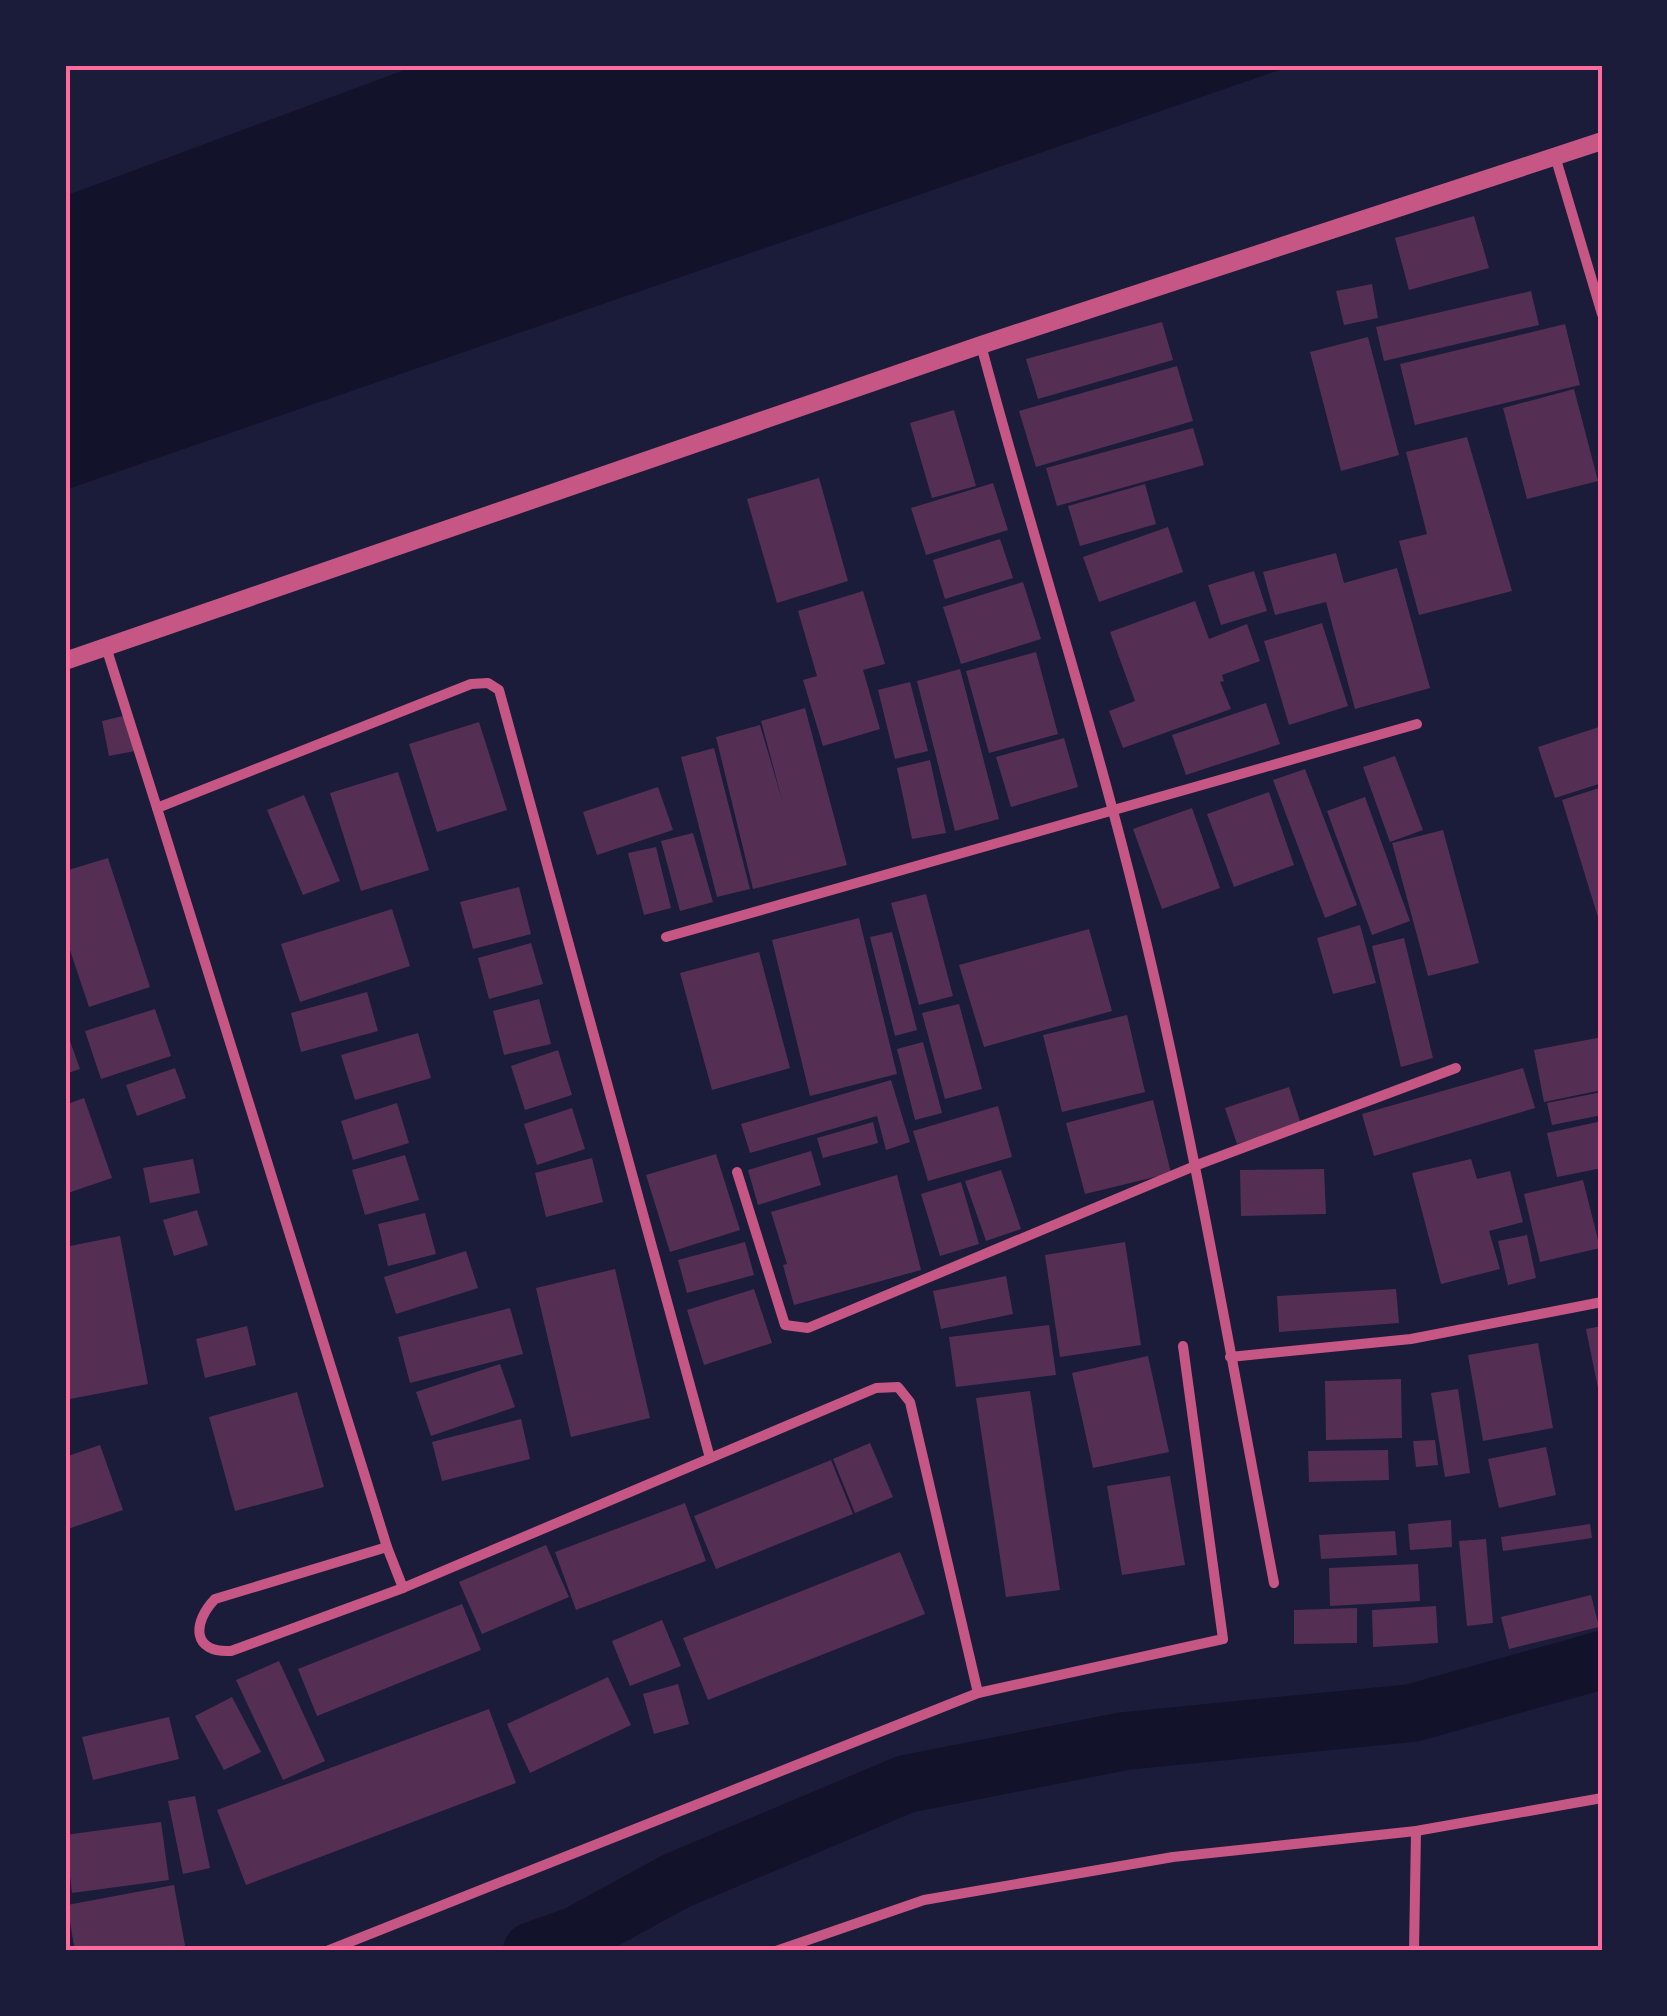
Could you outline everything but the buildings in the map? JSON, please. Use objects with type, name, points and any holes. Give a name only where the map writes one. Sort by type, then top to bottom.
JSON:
[{"type":"street","points":[[65,660],[980,345],[1602,141]]},
{"type":"street","points":[[1555,156],[1602,314]]},
{"type":"street","points":[[980,345],[1113,809],[1197,1164],[1274,1583]]},
{"type":"street","points":[[106,647],[403,1588]]},
{"type":"street","points":[[158,808],[471,684],[488,683],[499,690],[710,1458]]},
{"type":"street","points":[[666,937],[1416,724]]},
{"type":"street","points":[[737,1172],[785,1325],[808,1328],[1197,1164],[1456,1068]]},
{"type":"street","points":[[1230,1357],[1411,1339],[1602,1302]]},
{"type":"street","points":[[327,1951],[978,1693],[1223,1639],[1183,1346]]},
{"type":"street","points":[[387,1547],[215,1599],[203,1611],[199,1634],[203,1644],[215,1652],[231,1651],[403,1588],[876,1388],[898,1387],[910,1402],[978,1693]]},
{"type":"street","points":[[776,1951],[924,1900],[1173,1857],[1416,1831],[1602,1798]]},
{"type":"street","points":[[1414,1951],[1416,1831]]},
{"type":"shaded area","points":[[418,65],[1294,65],[65,490],[65,196]]},
{"type":"waterway","points":[[532,1951],[577,1935],[676,1881],[906,1784],[1125,1741],[1412,1713],[1602,1660]]}]
